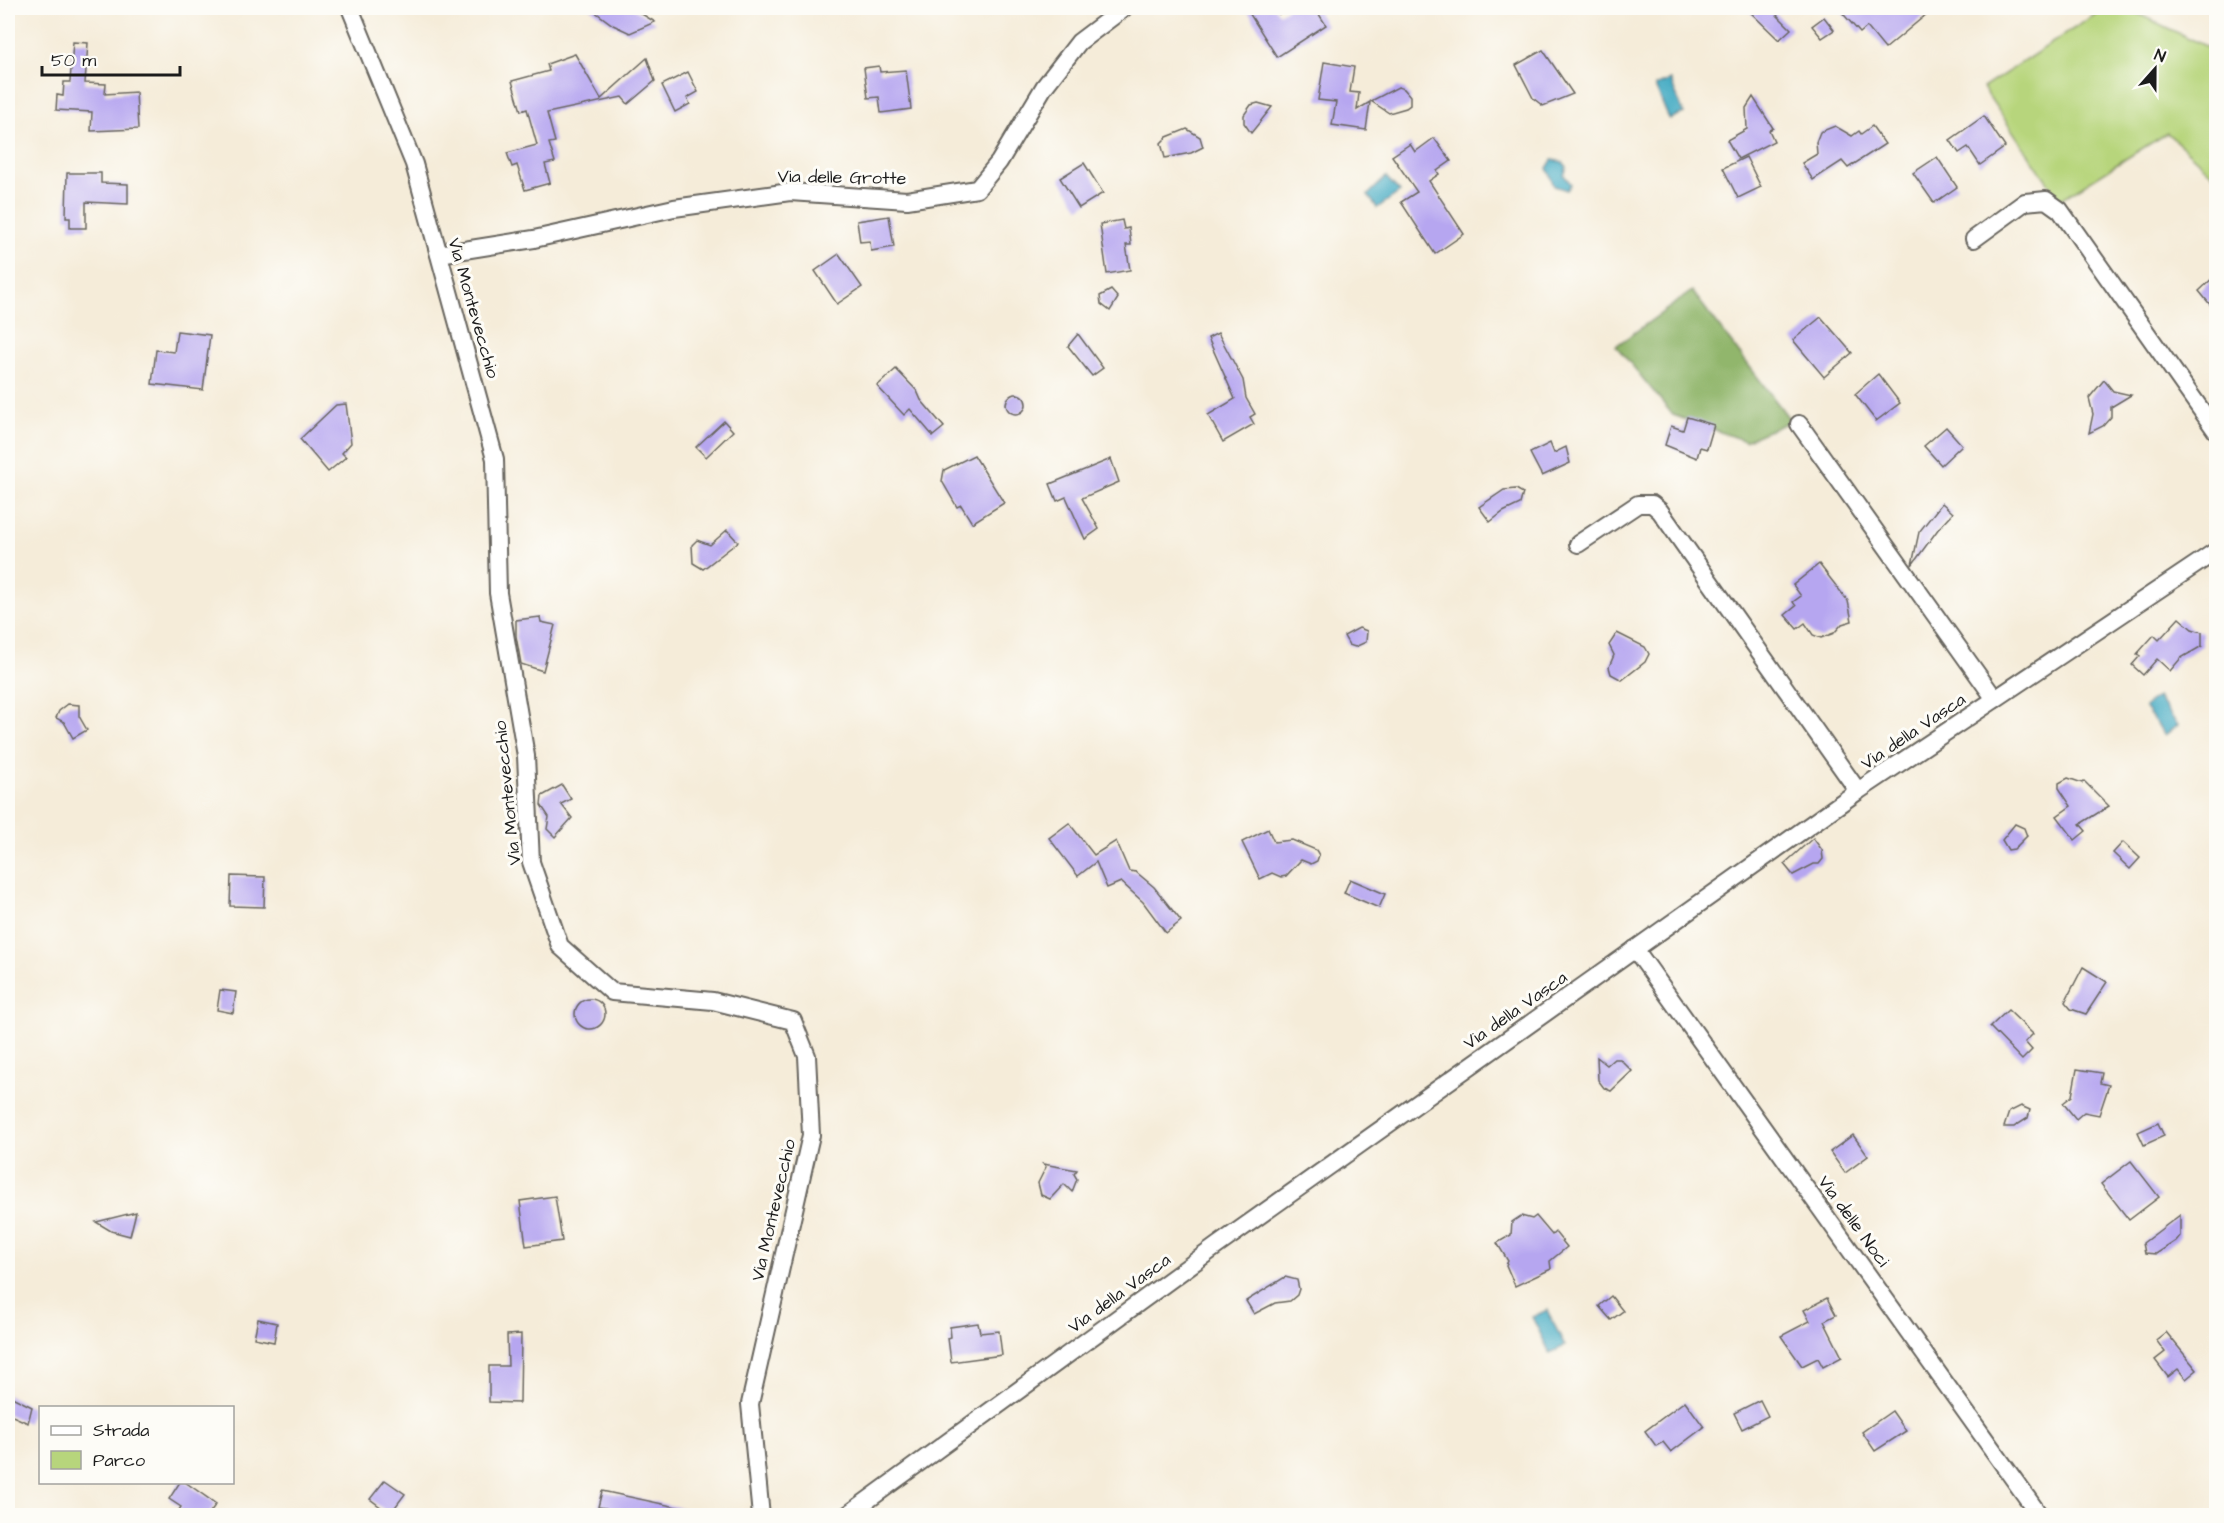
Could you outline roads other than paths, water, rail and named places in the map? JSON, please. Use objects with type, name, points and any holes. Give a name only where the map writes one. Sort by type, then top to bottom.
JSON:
[{"type":"street","name":"Via Montevecchio","points":[[350,8],[414,164],[495,459],[498,593],[526,756],[531,862],[560,946],[612,992],[713,1001],[793,1021],[807,1056],[811,1135],[750,1404],[761,1515]]},
{"type":"street","name":"Via delle Grotte","points":[[439,254],[534,239],[674,208],[790,192],[907,200],[977,189],[999,162],[1044,87],[1079,42],[1124,8]]},
{"type":"street","points":[[1974,239],[2025,202],[2046,200],[2060,210],[2217,431]]},
{"type":"street","points":[[1799,424],[1995,699]]},
{"type":"street","points":[[1578,544],[1638,504],[1652,504],[1660,511],[1858,791]]},
{"type":"street","name":"Via della Vasca","points":[[846,1515],[1218,1245],[1858,791],[2217,551]]},
{"type":"street","name":"Via delle Noci","points":[[1635,950],[2040,1515]]},
{"type":"water","points":[[1670,80],[1684,113],[1669,119],[1655,86]]},
{"type":"water","points":[[1552,160],[1563,162],[1567,167],[1564,175],[1571,184],[1567,190],[1554,186],[1547,168]]},
{"type":"water","points":[[1386,177],[1400,192],[1377,208],[1368,195]]},
{"type":"water","points":[[2157,697],[2178,725],[2165,735],[2144,707]]},
{"type":"water","points":[[1547,1310],[1565,1346],[1550,1353],[1532,1317]]}]
